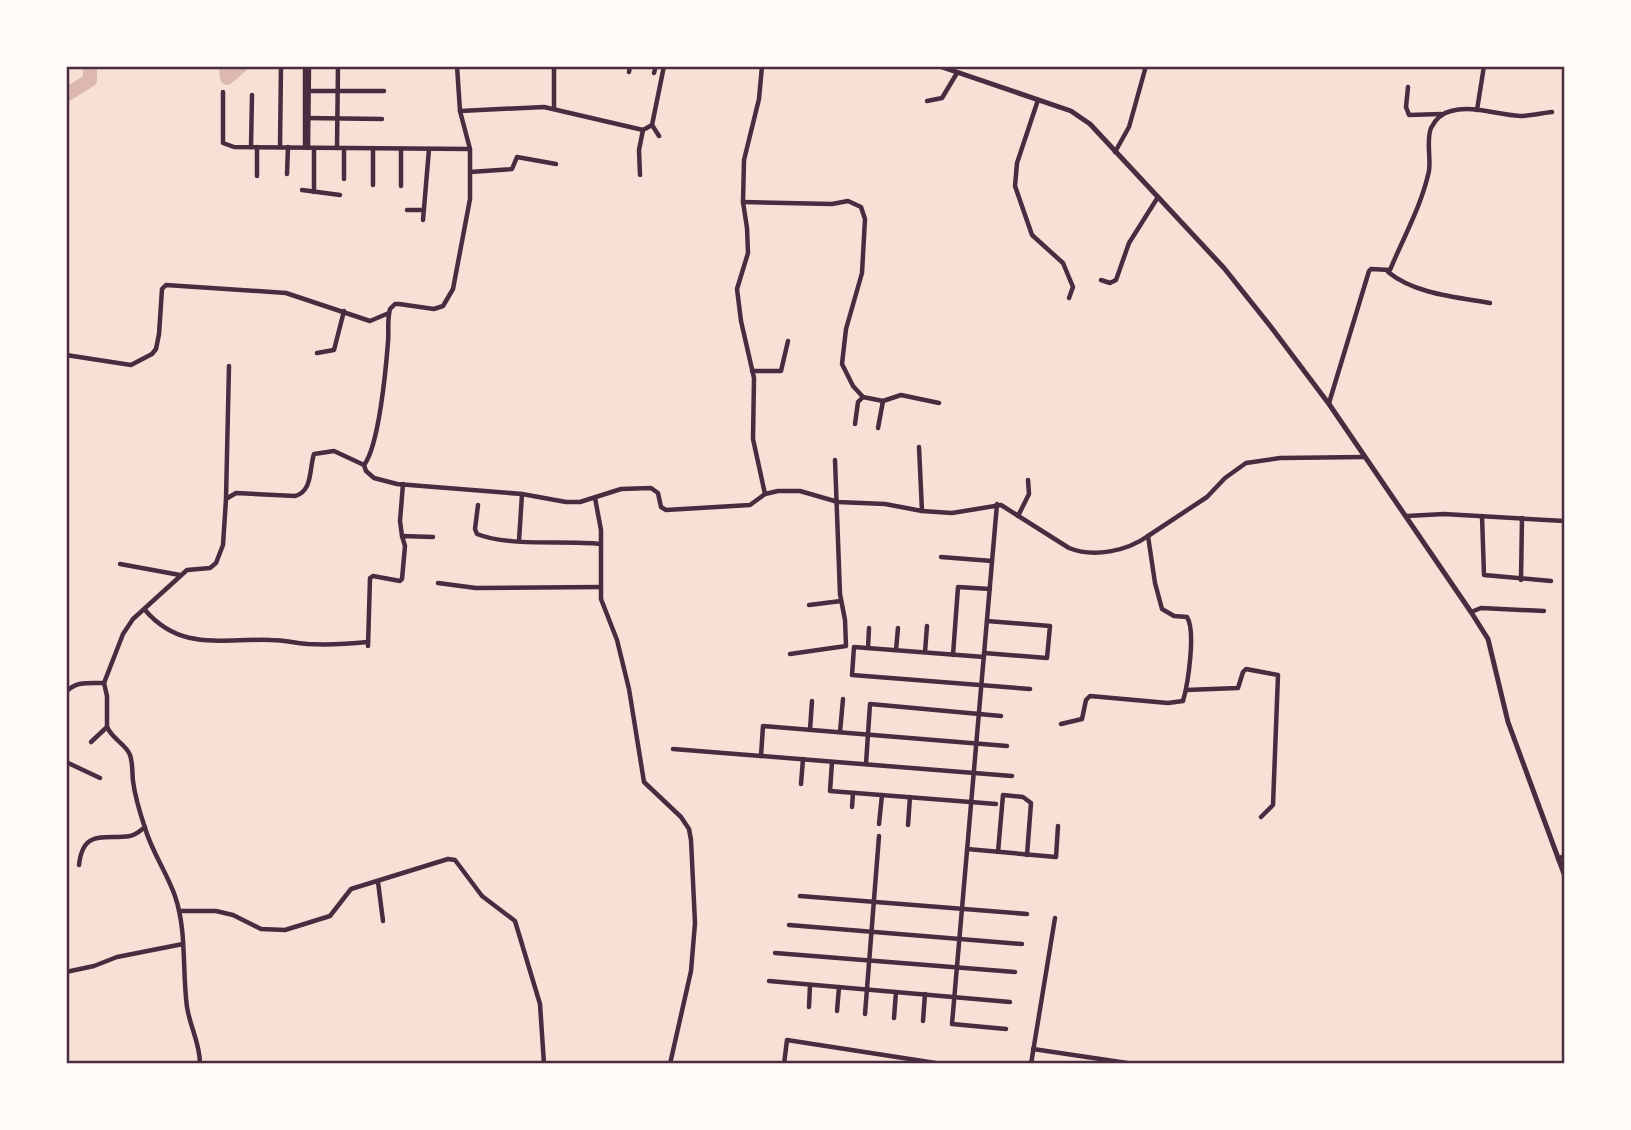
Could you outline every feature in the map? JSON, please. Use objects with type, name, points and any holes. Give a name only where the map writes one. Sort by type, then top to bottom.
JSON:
[{"type":"street","points":[[280,147],[281,66]]},
{"type":"street","points":[[307,66],[307,118],[314,192]]},
{"type":"street","points":[[337,148],[338,66]]},
{"type":"street","points":[[66,355],[131,365],[152,354],[157,341],[162,289],[166,285],[286,293],[370,321],[388,313],[395,304],[434,309],[443,306],[453,289],[470,199],[470,149],[460,111],[457,66]]},
{"type":"street","points":[[554,66],[554,108]]},
{"type":"street","points":[[659,136],[652,125],[664,66]]},
{"type":"street","points":[[762,66],[759,99],[744,160],[743,202],[748,253],[737,289],[755,387],[753,439],[765,494]]},
{"type":"street","points":[[939,66],[1081,117],[1224,268],[1329,404],[1488,639],[1508,722],[1564,874]]},
{"type":"street","points":[[1115,152],[1134,112],[1146,66]]},
{"type":"street","points":[[1477,110],[1484,66]]},
{"type":"street","points":[[927,101],[942,98],[957,73]]},
{"type":"street","points":[[1408,87],[1406,107],[1409,115],[1477,110],[1521,116],[1552,111]]},
{"type":"street","points":[[307,91],[384,91]]},
{"type":"street","points":[[223,92],[223,143],[234,147],[470,149]]},
{"type":"street","points":[[251,95],[257,176]]},
{"type":"street","points":[[1038,100],[1017,163],[1015,186],[1032,235],[1066,268],[1073,287],[1069,298]]},
{"type":"street","points":[[460,111],[554,108],[643,130],[652,125]]},
{"type":"street","points":[[1388,272],[1417,213],[1429,170],[1430,130],[1442,114]]},
{"type":"street","points":[[307,118],[382,119]]},
{"type":"street","points":[[640,175],[639,150],[643,130]]},
{"type":"street","points":[[288,147],[288,174]]},
{"type":"street","points":[[344,148],[344,179]]},
{"type":"street","points":[[373,148],[373,185]]},
{"type":"street","points":[[401,149],[401,186]]},
{"type":"street","points":[[424,220],[429,149]]},
{"type":"street","points":[[470,172],[512,169],[518,157],[556,164]]},
{"type":"street","points":[[302,190],[340,195]]},
{"type":"street","points":[[1101,280],[1110,283],[1115,280],[1129,243],[1158,197]]},
{"type":"street","points":[[743,202],[832,204],[848,201],[861,207],[865,219],[862,273],[846,329],[842,360],[853,386],[863,397],[883,401],[901,396],[939,403]]},
{"type":"street","points":[[407,210],[424,210]]},
{"type":"street","points":[[1329,404],[1371,268],[1388,272],[1431,292],[1490,303]]},
{"type":"street","points":[[317,353],[334,350],[344,312]]},
{"type":"street","points":[[388,313],[388,344],[376,429],[365,465],[366,471],[374,478],[403,484],[522,494],[573,503],[595,498],[612,490],[651,488],[658,493],[662,509],[681,510],[750,505],[765,494],[778,491],[800,491],[838,502],[885,504],[952,513],[997,504],[1069,548],[1081,551],[1114,551],[1148,536],[1207,497],[1225,478],[1246,463],[1280,458],[1365,457]]},
{"type":"street","points":[[752,371],[781,371],[788,341]]},
{"type":"street","points":[[200,1063],[200,1047],[187,1010],[183,927],[175,895],[151,847],[133,783],[130,755],[121,743],[113,739],[107,727],[107,696],[104,683],[127,626],[187,570],[210,568],[216,563],[223,545],[229,366]]},
{"type":"street","points":[[855,424],[858,402],[863,397]]},
{"type":"street","points":[[878,428],[883,401]]},
{"type":"street","points":[[919,447],[922,511]]},
{"type":"street","points":[[226,499],[236,493],[301,495],[308,487],[314,453],[334,451],[365,465]]},
{"type":"street","points":[[790,654],[846,646],[841,601],[835,460]]},
{"type":"street","points":[[1018,516],[1030,494],[1028,480]]},
{"type":"street","points":[[145,610],[167,631],[188,638],[368,644],[370,578],[373,576],[397,581],[402,579],[405,546],[400,521],[403,484]]},
{"type":"street","points":[[519,541],[522,494]]},
{"type":"street","points":[[595,498],[601,544],[601,599],[617,640],[629,689],[644,782],[681,817],[689,829],[691,840],[695,923],[691,971],[670,1063]]},
{"type":"street","points":[[997,504],[952,1024],[1006,1029]]},
{"type":"street","points":[[478,505],[475,529],[477,534],[489,538],[601,544]]},
{"type":"street","points":[[1407,516],[1424,514],[1522,517],[1564,521]]},
{"type":"street","points":[[1482,516],[1484,575],[1551,581]]},
{"type":"street","points":[[1521,580],[1522,517]]},
{"type":"street","points":[[402,536],[433,537]]},
{"type":"street","points":[[1061,724],[1081,721],[1086,700],[1090,696],[1180,703],[1183,701],[1191,637],[1190,622],[1187,617],[1174,616],[1162,609],[1148,536]]},
{"type":"street","points":[[941,556],[992,561]]},
{"type":"street","points":[[120,565],[180,575]]},
{"type":"street","points":[[438,583],[476,589],[601,587]]},
{"type":"street","points":[[953,654],[958,587],[990,590]]},
{"type":"street","points":[[809,605],[841,601]]},
{"type":"street","points":[[1471,612],[1481,608],[1544,611]]},
{"type":"street","points":[[987,621],[1050,626],[1047,658],[854,647],[852,675],[1030,689]]},
{"type":"street","points":[[925,652],[927,626]]},
{"type":"street","points":[[868,648],[869,628]]},
{"type":"street","points":[[896,650],[898,628]]},
{"type":"street","points":[[1186,690],[1238,688],[1246,669],[1278,675],[1273,805],[1261,817]]},
{"type":"street","points":[[66,692],[78,684],[104,683]]},
{"type":"street","points":[[840,732],[843,699]]},
{"type":"street","points":[[810,730],[813,701]]},
{"type":"street","points":[[866,764],[870,705],[1001,716]]},
{"type":"street","points":[[761,756],[764,726],[1007,746]]},
{"type":"street","points":[[91,741],[107,727]]},
{"type":"street","points":[[673,749],[1012,776]]},
{"type":"street","points":[[801,784],[803,760]]},
{"type":"street","points":[[66,762],[100,778]]},
{"type":"street","points":[[832,762],[830,791],[996,804]]},
{"type":"street","points":[[852,807],[853,793]]},
{"type":"street","points":[[879,824],[882,795]]},
{"type":"street","points":[[998,852],[1003,795],[1023,797],[1031,803],[1027,855]]},
{"type":"street","points":[[908,825],[911,797]]},
{"type":"street","points":[[967,849],[1056,858],[1058,826]]},
{"type":"street","points":[[79,865],[83,850],[94,838],[105,835],[132,836],[145,827]]},
{"type":"street","points":[[865,1014],[879,836]]},
{"type":"street","points":[[1558,859],[1564,856]]},
{"type":"street","points":[[179,911],[216,911],[233,915],[261,929],[285,930],[330,916],[351,889],[453,859],[482,896],[515,921],[540,1004],[544,1063]]},
{"type":"street","points":[[377,882],[383,921]]},
{"type":"street","points":[[800,896],[1027,914]]},
{"type":"street","points":[[1031,1063],[1055,918]]},
{"type":"street","points":[[789,925],[1022,944]]},
{"type":"street","points":[[66,972],[94,966],[117,957],[183,944]]},
{"type":"street","points":[[775,953],[1016,972]]},
{"type":"street","points":[[769,981],[1010,1002]]},
{"type":"street","points":[[808,1007],[810,985]]},
{"type":"street","points":[[837,1010],[839,987]]},
{"type":"street","points":[[894,1018],[896,992]]},
{"type":"street","points":[[923,1021],[925,995]]},
{"type":"street","points":[[784,1063],[788,1040],[908,1061],[942,1063]]},
{"type":"street","points":[[1033,1049],[1134,1063]]},
{"type":"waterway","points":[[66,95],[90,80],[90,66]]},
{"type":"waterway","points":[[226,66],[227,78],[241,66]]}]
